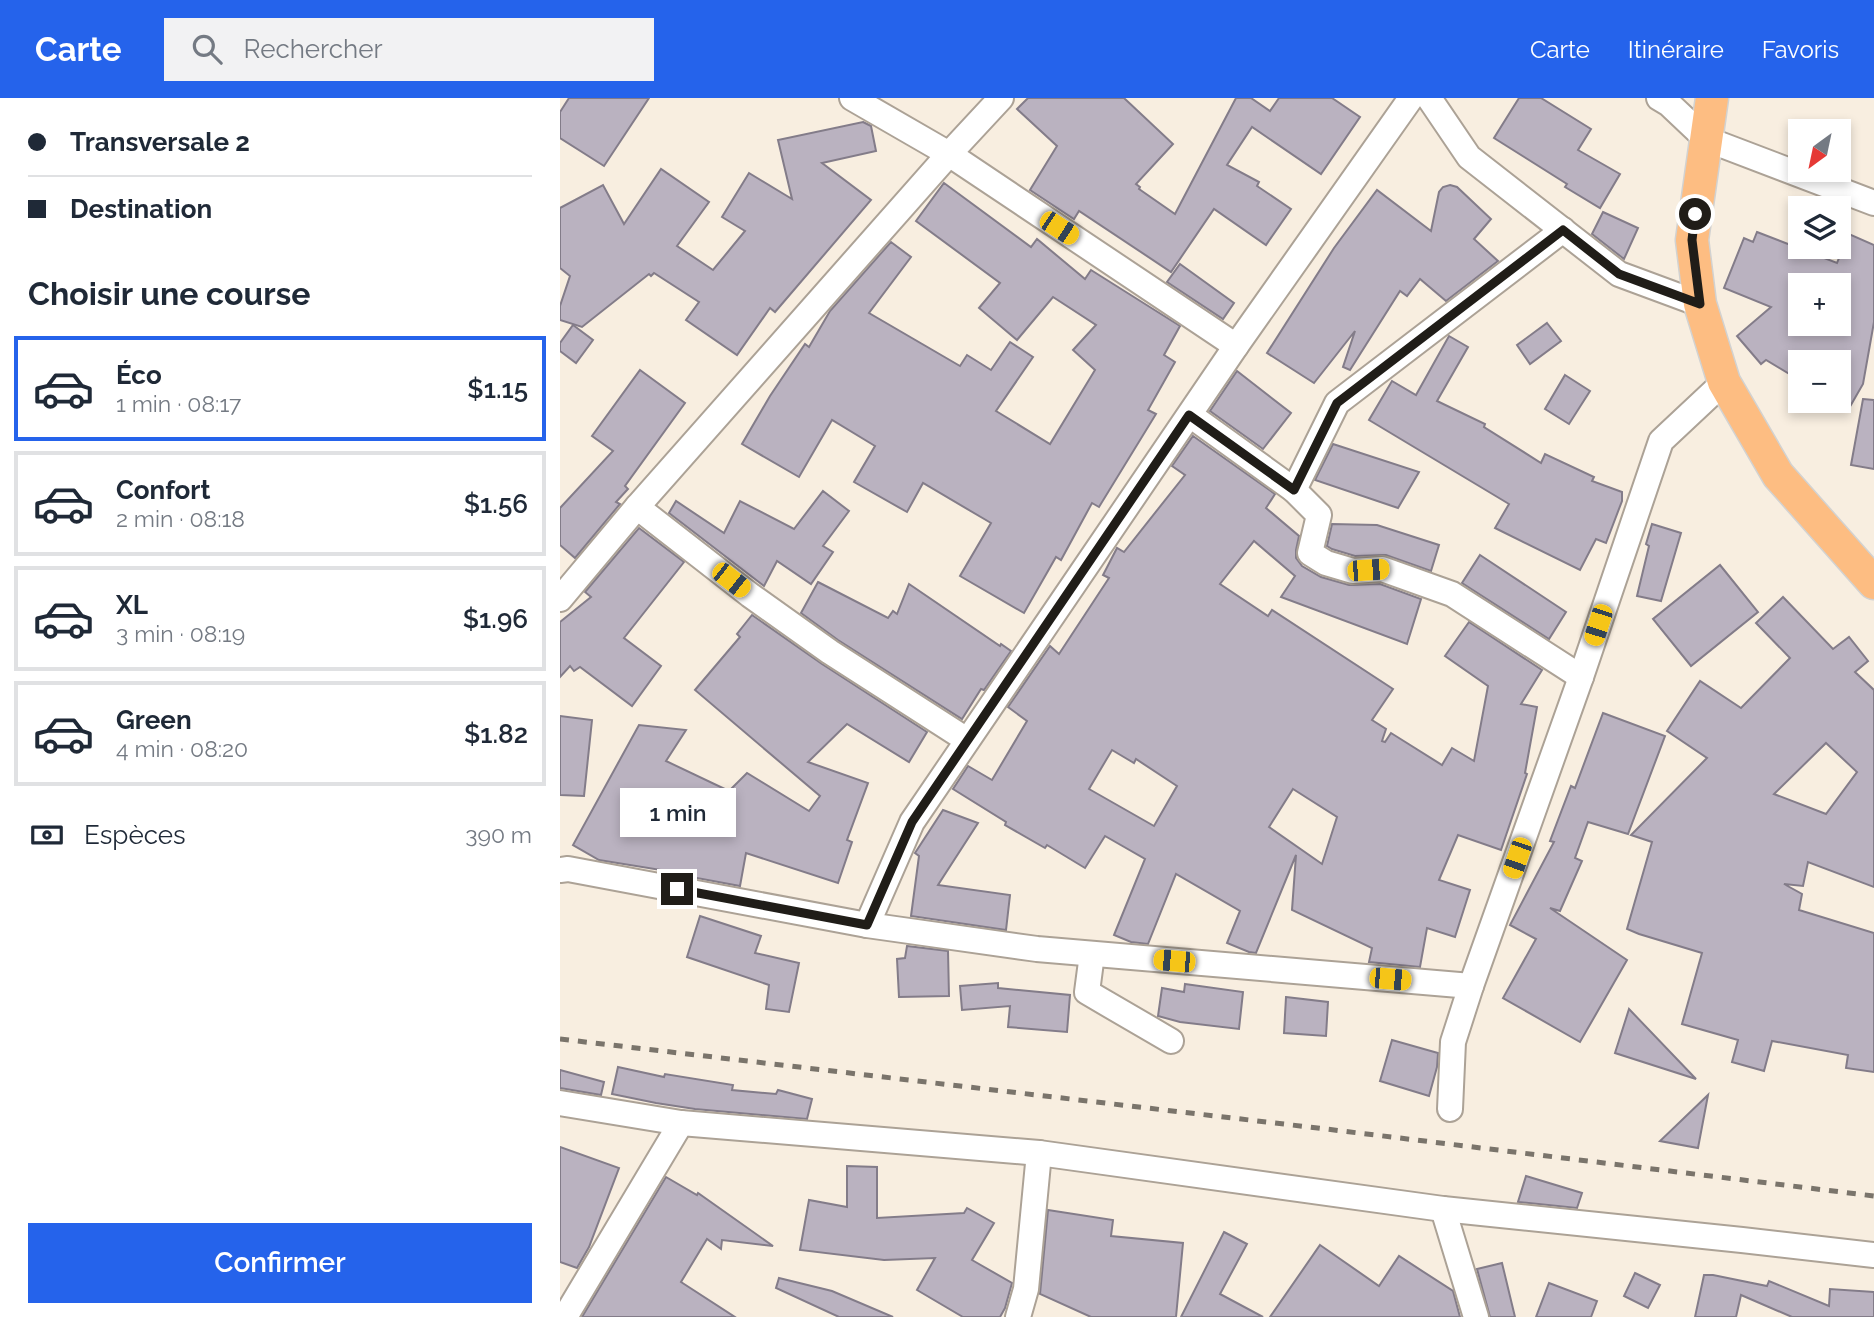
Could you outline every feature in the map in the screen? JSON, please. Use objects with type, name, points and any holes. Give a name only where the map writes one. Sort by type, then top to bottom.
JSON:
[{"type":"main road","points":[[1712,98],[1692,240],[1700,304],[1724,382],[1778,475],[1872,578]]},
{"type":"street","points":[[852,98],[949,154],[1236,346]]},
{"type":"street","points":[[560,599],[637,507],[1001,98]]},
{"type":"street","points":[[867,925],[912,822],[1236,346],[1411,98]]},
{"type":"street","points":[[1429,98],[1469,157],[1619,274],[1700,304]]},
{"type":"street","points":[[1659,98],[1706,139],[1874,203]]},
{"type":"street","points":[[1294,490],[1337,403],[1563,230]]},
{"type":"street","points":[[1450,1109],[1454,1042],[1471,986],[1581,677],[1661,441],[1724,382]]},
{"type":"street","points":[[1189,415],[1294,490],[1319,515],[1310,553],[1326,563],[1353,571],[1382,569],[1452,594],[1581,677]]},
{"type":"street","points":[[637,507],[750,595],[830,652],[967,740]]},
{"type":"street","points":[[563,866],[867,925],[1037,949],[1471,986]]},
{"type":"street","points":[[1093,954],[1087,992],[1171,1041]]},
{"type":"street","points":[[560,1103],[681,1123],[1039,1153],[1443,1209],[1874,1255]]},
{"type":"street","points":[[565,1317],[681,1123]]},
{"type":"street","points":[[1018,1317],[1026,1289],[1039,1153]]},
{"type":"street","points":[[1443,1209],[1476,1317]]},
{"type":"building","points":[[569,98],[649,98],[604,166],[560,138],[560,112]]},
{"type":"building","points":[[1028,98],[1124,98],[1173,144],[1136,184],[1139,189],[1175,214],[1236,98],[1251,98],[1270,111],[1279,98],[1332,98],[1360,117],[1321,174],[1252,127],[1227,165],[1259,182],[1257,186],[1291,209],[1266,245],[1214,209],[1171,272],[1079,211],[1074,219],[1030,190],[1057,146],[1017,109]]},
{"type":"building","points":[[1519,98],[1541,98],[1591,129],[1578,150],[1620,174],[1600,208],[1494,138]]},
{"type":"building","points":[[863,122],[871,126],[876,151],[822,163],[871,200],[775,312],[770,308],[737,355],[686,320],[699,302],[654,273],[651,276],[649,274],[582,327],[560,320],[560,306],[570,276],[560,268],[560,208],[603,185],[624,224],[661,169],[709,202],[677,246],[713,270],[745,231],[722,217],[749,173],[792,199],[778,140]]},
{"type":"building","points":[[944,183],[1031,247],[1037,239],[1085,279],[1091,270],[1180,326],[1164,355],[1175,362],[1148,410],[1156,414],[1099,507],[1092,503],[1061,560],[1056,557],[1024,613],[960,576],[991,523],[923,483],[907,512],[854,482],[875,446],[832,420],[799,477],[742,444],[805,344],[809,347],[830,311],[891,242],[911,257],[869,313],[960,366],[967,355],[991,370],[1010,342],[1033,357],[996,411],[1050,444],[1095,370],[1073,350],[1096,325],[1053,297],[1017,340],[979,308],[1000,283],[916,221]]},
{"type":"building","points":[[1450,185],[1457,187],[1491,219],[1474,239],[1498,261],[1446,301],[1420,279],[1407,296],[1400,291],[1350,370],[1343,367],[1355,331],[1314,383],[1267,353],[1334,248],[1377,190],[1431,231],[1439,192]]},
{"type":"building","points":[[1603,212],[1638,228],[1624,259],[1592,234]]},
{"type":"building","points":[[1757,232],[1788,244],[1788,259],[1827,259],[1837,263],[1839,259],[1851,259],[1851,235],[1874,245],[1874,322],[1863,384],[1851,405],[1851,350],[1788,350],[1788,373],[1766,360],[1761,364],[1737,336],[1771,307],[1724,288],[1744,238],[1753,242]]},
{"type":"building","points":[[1180,264],[1234,303],[1223,319],[1167,282]]},
{"type":"building","points":[[1547,323],[1561,341],[1530,364],[1517,345]]},
{"type":"building","points":[[573,325],[593,340],[576,363],[560,351],[560,343]]},
{"type":"building","points":[[1449,336],[1468,347],[1437,401],[1485,424],[1484,427],[1541,463],[1545,454],[1594,477],[1592,481],[1622,492],[1622,501],[1606,543],[1596,539],[1580,570],[1495,528],[1509,504],[1369,420],[1392,381],[1416,395]]},
{"type":"building","points":[[640,370],[685,403],[625,486],[628,489],[616,502],[620,504],[575,558],[560,545],[560,508],[613,451],[592,436]]},
{"type":"building","points":[[1237,371],[1291,413],[1263,449],[1210,411]]},
{"type":"building","points":[[1565,375],[1590,391],[1569,424],[1545,409]]},
{"type":"building","points":[[1863,399],[1874,400],[1874,469],[1851,465]]},
{"type":"building","points":[[1193,436],[1275,494],[1266,508],[1299,536],[1296,558],[1302,566],[1321,577],[1349,585],[1380,584],[1421,599],[1407,644],[1281,597],[1295,576],[1254,541],[1220,584],[1268,616],[1272,610],[1393,689],[1372,720],[1386,729],[1382,741],[1385,742],[1391,733],[1442,765],[1452,748],[1474,761],[1488,686],[1445,656],[1469,622],[1542,670],[1521,704],[1537,707],[1525,773],[1527,774],[1501,850],[1458,835],[1439,880],[1470,890],[1455,937],[1427,928],[1420,967],[1369,962],[1372,948],[1292,910],[1296,855],[1256,953],[1227,943],[1240,911],[1176,874],[1148,944],[1131,942],[1114,935],[1145,859],[1105,836],[1085,868],[1047,845],[1045,848],[1005,825],[1006,822],[953,789],[968,766],[992,780],[1027,721],[1008,707],[1050,646],[1059,654],[1109,578],[1103,575],[1117,548],[1124,552],[1185,475],[1172,466]],"holes":[[[1112,750],[1134,763],[1136,759],[1177,786],[1154,826],[1089,789]],[[1293,789],[1337,817],[1322,864],[1269,827]]]},
{"type":"building","points":[[1333,444],[1419,472],[1398,508],[1315,480]]},
{"type":"building","points":[[823,491],[849,511],[823,546],[833,552],[811,584],[777,561],[764,586],[669,513],[676,501],[724,533],[740,501],[794,529]]},
{"type":"building","points":[[1332,524],[1377,525],[1439,545],[1431,571],[1386,555],[1355,556],[1332,549],[1327,546]]},
{"type":"building","points":[[1652,524],[1681,533],[1661,601],[1637,596]]},
{"type":"building","points":[[639,528],[684,562],[624,638],[661,666],[632,706],[580,667],[574,671],[570,666],[560,677],[560,622],[591,597],[585,592]]},
{"type":"building","points":[[1480,555],[1566,612],[1549,639],[1462,583]]},
{"type":"building","points":[[1720,565],[1758,612],[1691,666],[1653,619]]},
{"type":"building","points":[[818,582],[888,618],[893,611],[897,614],[909,584],[1011,651],[984,690],[981,689],[962,719],[838,640],[801,613]]},
{"type":"building","points":[[1783,597],[1833,649],[1849,637],[1868,661],[1855,672],[1874,690],[1874,887],[1808,862],[1803,886],[1784,884],[1802,894],[1799,910],[1874,933],[1874,1072],[1846,1068],[1848,1055],[1772,1041],[1764,1071],[1732,1062],[1738,1040],[1682,1024],[1702,953],[1627,929],[1652,842],[1631,835],[1707,758],[1667,731],[1700,681],[1741,708],[1790,658],[1756,623]],"holes":[[[1826,743],[1857,772],[1826,814],[1774,794]]]},
{"type":"building","points":[[752,615],[927,732],[909,762],[847,724],[808,762],[868,783],[847,840],[852,842],[838,883],[746,853],[740,886],[599,860],[573,845],[639,725],[686,730],[666,761],[729,791],[747,773],[809,811],[820,796],[695,690],[740,637],[737,634]]},
{"type":"building","points":[[1603,713],[1665,736],[1628,834],[1588,822],[1575,858],[1582,861],[1560,911],[1550,908],[1627,960],[1580,1042],[1503,998],[1536,939],[1510,925],[1554,842],[1550,841],[1571,786],[1575,788]]},
{"type":"building","points":[[560,716],[592,720],[584,796],[560,795]]},
{"type":"building","points":[[943,810],[978,823],[938,885],[1010,895],[1006,930],[911,916],[919,856],[915,853]]},
{"type":"building","points":[[700,916],[761,936],[755,953],[799,963],[789,1012],[766,1009],[769,985],[687,957]]},
{"type":"building","points":[[907,946],[948,951],[949,996],[899,997],[897,959],[905,958]]},
{"type":"building","points":[[998,983],[998,988],[1070,995],[1067,1032],[1008,1027],[1010,1006],[962,1010],[960,986]]},
{"type":"building","points":[[1185,984],[1243,992],[1239,1029],[1180,1022],[1158,1016],[1162,988],[1184,992]]},
{"type":"building","points":[[1286,997],[1328,1002],[1326,1036],[1284,1033]]},
{"type":"building","points":[[1629,1009],[1696,1079],[1615,1053]]},
{"type":"building","points":[[1392,1040],[1438,1053],[1429,1096],[1380,1081]]},
{"type":"building","points":[[618,1067],[664,1077],[665,1074],[733,1085],[732,1090],[776,1094],[778,1090],[812,1099],[807,1119],[656,1103],[612,1094]]},
{"type":"building","points":[[560,1070],[604,1082],[601,1095],[560,1088]]},
{"type":"building","points":[[1708,1095],[1698,1148],[1660,1141],[1683,1119]]},
{"type":"building","points":[[560,1147],[619,1168],[589,1247],[577,1268],[560,1262]]},
{"type":"building","points":[[847,1166],[877,1167],[877,1218],[964,1213],[967,1208],[994,1223],[972,1260],[1012,1283],[1000,1317],[963,1317],[917,1290],[935,1258],[884,1260],[800,1250],[809,1200],[847,1207]]},
{"type":"building","points":[[1526,1176],[1582,1193],[1577,1208],[1518,1202]]},
{"type":"building","points":[[666,1177],[697,1195],[698,1193],[773,1246],[722,1240],[721,1249],[707,1239],[681,1282],[735,1317],[582,1317]]},
{"type":"building","points":[[1048,1210],[1113,1220],[1111,1236],[1183,1243],[1176,1317],[1091,1317],[1040,1294]]},
{"type":"building","points":[[1224,1232],[1247,1244],[1220,1294],[1263,1317],[1181,1317]]},
{"type":"building","points":[[1320,1245],[1379,1286],[1399,1256],[1453,1291],[1460,1317],[1270,1317]]},
{"type":"building","points":[[1502,1263],[1515,1317],[1490,1317],[1477,1269]]},
{"type":"building","points":[[1635,1273],[1660,1285],[1648,1308],[1624,1296]]},
{"type":"building","points":[[1704,1275],[1767,1286],[1769,1281],[1829,1306],[1830,1289],[1874,1292],[1874,1317],[1792,1317],[1741,1295],[1736,1317],[1695,1317]]},
{"type":"building","points":[[779,1278],[832,1291],[893,1317],[839,1317],[776,1288]]},
{"type":"building","points":[[1549,1283],[1597,1301],[1591,1317],[1536,1317]]},
{"type":"railway","points":[[560,1039],[1874,1196]]},
{"type":"route","points":[[677,889],[867,925],[912,822],[1189,415],[1294,490],[1337,403],[1563,230],[1619,274],[1700,304],[1692,240],[1695,214]]}]
